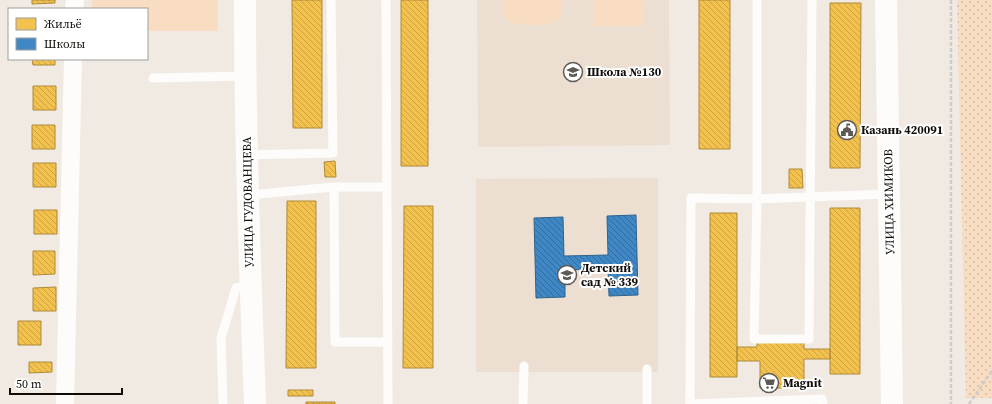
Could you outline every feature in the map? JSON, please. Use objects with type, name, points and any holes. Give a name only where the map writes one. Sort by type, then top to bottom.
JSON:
[{"type":"street","name":"УЛИЦА ГУДОВАНЦЕВА","points":[[245,0],[245,110],[248,155],[250,285],[255,404]]},
{"type":"street","name":"УЛИЦА ХИМИКОВ","points":[[886,0],[892,404]]},
{"type":"street","points":[[65,404],[73,60]]},
{"type":"lane","points":[[248,155],[333,153],[331,0]]},
{"type":"lane","points":[[386,0],[388,404]]},
{"type":"lane","points":[[757,0],[754,339],[809,339],[812,0]]},
{"type":"lane","points":[[153,78],[245,76]]},
{"type":"lane","points":[[248,195],[334,187],[387,187]]},
{"type":"lane","points":[[334,187],[335,342],[388,342]]},
{"type":"lane","points":[[823,404],[822,399],[690,404],[691,198],[810,198],[888,194]]},
{"type":"lane","points":[[223,404],[221,338],[236,288],[250,285]]},
{"type":"lane","points":[[523,404],[524,366]]},
{"type":"lane","points":[[647,404],[648,368]]},
{"type":"path","points":[[951,0],[952,404]]},
{"type":"path","points":[[969,404],[992,371]]},
{"type":"shaded area","points":[[92,0],[218,0],[218,31],[148,31],[148,8],[92,8]]},
{"type":"shaded area","name":"Школа №130","points":[[477,0],[669,0],[670,145],[478,147]]},
{"type":"shaded area","points":[[503,0],[562,0],[562,8],[559,18],[553,23],[535,25],[519,24],[509,22],[503,11]]},
{"type":"shaded area","points":[[593,0],[643,0],[644,26],[593,26]]},
{"type":"shaded area","points":[[957,0],[992,0],[992,398],[966,398]]},
{"type":"shaded area","name":"Детский сад № 339","points":[[658,178],[658,372],[476,372],[476,179]]},
{"type":"building: Жильё","points":[[32,0],[55,0],[55,3],[32,4]]},
{"type":"building: Жильё","points":[[292,0],[322,0],[322,128],[293,128]]},
{"type":"building: Жильё","points":[[401,0],[428,0],[428,166],[401,166]]},
{"type":"building: Жильё","points":[[699,0],[730,0],[730,149],[699,149]]},
{"type":"building: Жильё","points":[[830,3],[861,3],[860,168],[830,168]]},
{"type":"building: Жильё","points":[[32,60],[55,60],[55,65],[33,65]]},
{"type":"building: Жильё","points":[[33,86],[56,86],[56,110],[33,110]]},
{"type":"building: Жильё","points":[[32,125],[55,125],[55,149],[32,149]]},
{"type":"building: Жильё","points":[[335,161],[336,177],[325,177],[324,162]]},
{"type":"building: Жильё","points":[[33,163],[56,163],[56,187],[33,187]]},
{"type":"building: Жильё","points":[[789,169],[802,169],[803,188],[789,188]]},
{"type":"building: Жильё","points":[[287,201],[316,201],[316,368],[286,368]]},
{"type":"building: Жильё","points":[[404,206],[433,206],[433,368],[403,368]]},
{"type":"building: Жильё","points":[[830,208],[860,208],[860,374],[830,374]]},
{"type":"building: Жильё","points":[[34,210],[57,210],[57,234],[34,234]]},
{"type":"building: Жильё","points":[[710,213],[737,213],[737,377],[710,377]]},
{"type":"building: Жильё","points":[[33,251],[55,251],[55,274],[33,275]]},
{"type":"building: Жильё","points":[[56,287],[56,311],[33,311],[33,288]]},
{"type":"building: Жильё","points":[[18,321],[41,321],[41,345],[18,345]]},
{"type":"building: Жильё","points":[[757,342],[804,343],[804,349],[830,349],[830,359],[804,359],[804,388],[760,388],[760,361],[737,361],[737,347],[757,347]]},
{"type":"building: Жильё","points":[[29,362],[52,362],[52,372],[29,373]]},
{"type":"building: Жильё","points":[[288,390],[313,390],[313,396],[288,396]]},
{"type":"building: Жильё","points":[[306,402],[335,402],[335,404],[306,404]]},
{"type":"building: Школы","points":[[636,215],[638,295],[609,296],[608,269],[565,270],[565,297],[536,298],[534,218],[563,217],[564,256],[608,255],[607,216]]},
{"type":"place","name":"Школа №130","points":[[573,72]]},
{"type":"place","name":"Казань 420091","points":[[847,130]]},
{"type":"place","name":"Детский сад № 339","points":[[567,275]]},
{"type":"place","name":"Magnit","points":[[769,383]]}]
